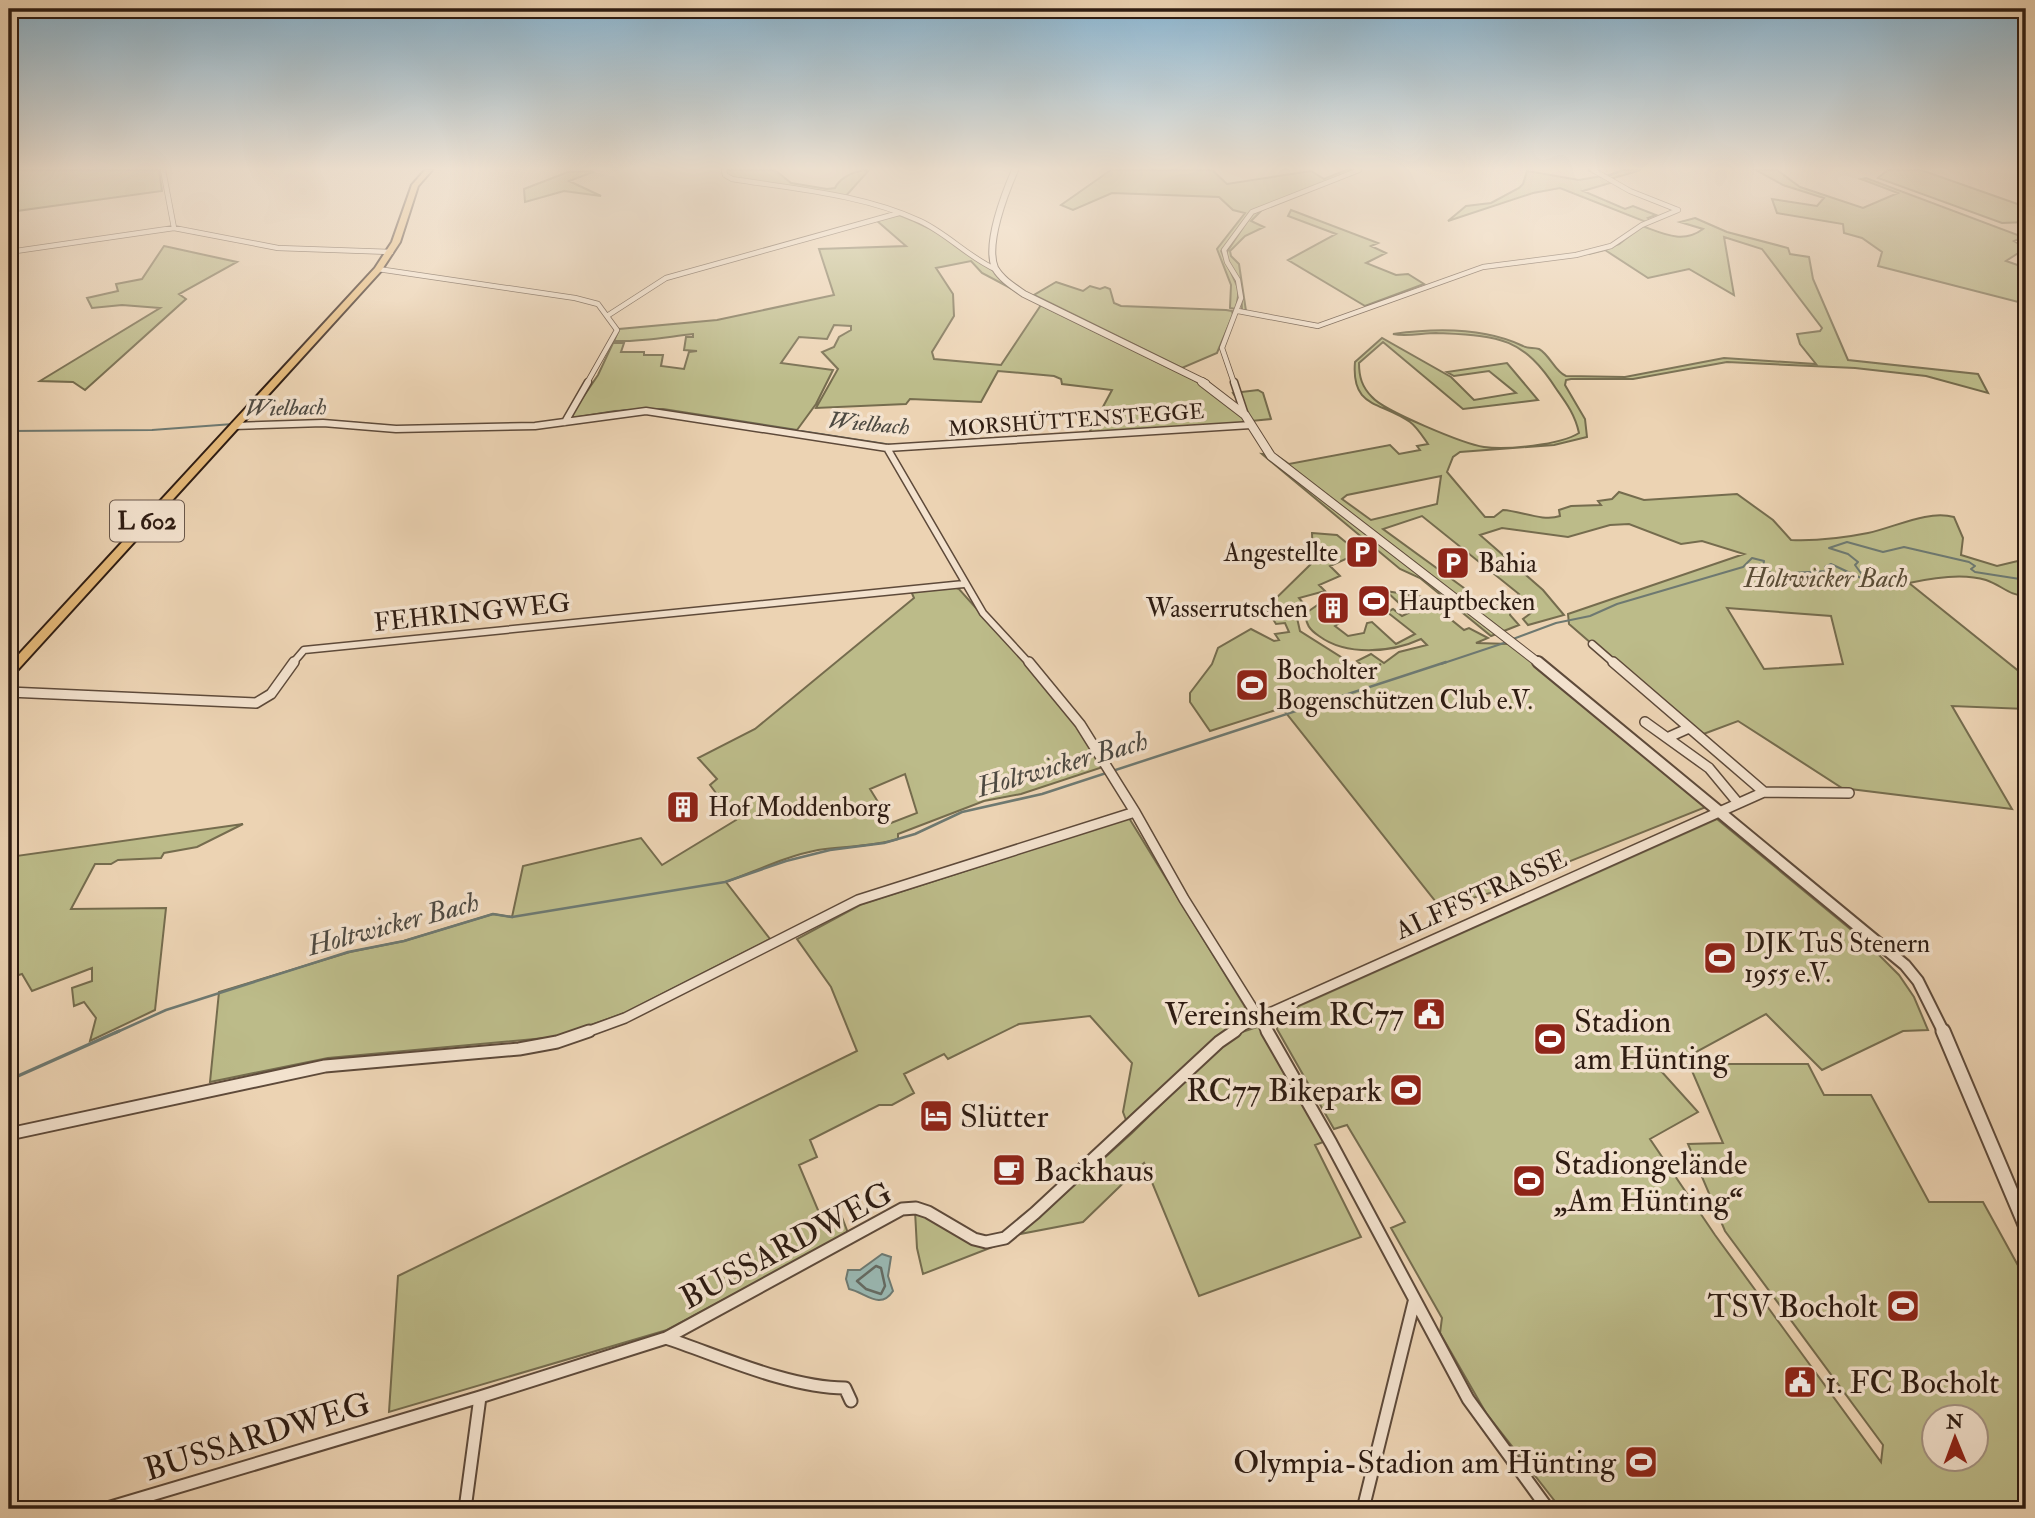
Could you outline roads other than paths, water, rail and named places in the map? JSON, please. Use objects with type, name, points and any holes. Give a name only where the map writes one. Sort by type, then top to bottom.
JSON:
[{"type":"main road","name":"L 602","points":[[9,672],[377,269],[396,241]]},
{"type":"street","points":[[9,252],[86,241]]},
{"type":"street","points":[[241,241],[278,248],[391,252]]},
{"type":"street","points":[[607,316],[666,278],[799,241]]},
{"type":"street","points":[[954,241],[988,267],[997,270],[1024,294],[1211,386],[1245,415]]},
{"type":"street","points":[[994,241],[992,249],[997,270]]},
{"type":"street","points":[[1231,241],[1224,250],[1224,256],[1241,292],[1238,311],[1222,348],[1245,415],[1271,456],[1504,634],[1887,948],[1918,981],[1948,1056],[1975,1106],[2026,1227]]},
{"type":"street","points":[[1238,311],[1318,326],[1458,274],[1483,267],[1576,255],[1611,246],[1619,241]]},
{"type":"street","points":[[377,269],[486,287],[555,293],[598,304],[617,330],[565,422]]},
{"type":"street","name":"MORSHÜTTENSTEGGE","points":[[236,425],[341,424],[410,429],[535,426],[619,414],[657,412],[887,447],[1251,425]]},
{"type":"street","points":[[887,447],[983,613],[1042,676],[1080,724],[1112,774],[1184,899],[1259,1017],[1331,1143],[1414,1303],[1468,1399],[1548,1509]]},
{"type":"street","name":"FEHRINGWEG","points":[[9,692],[256,703],[267,699],[273,693],[304,650],[964,584]]},
{"type":"street","points":[[1592,644],[1764,792],[1849,793]]},
{"type":"street","points":[[1646,722],[1670,737],[1723,782],[1738,803]]},
{"type":"street","points":[[1670,737],[1689,728]]},
{"type":"street","name":"ALFFSTRASSE","points":[[1259,1017],[1764,792]]},
{"type":"street","points":[[9,1134],[325,1066],[519,1049],[567,1039],[625,1018],[858,900],[1135,812]]},
{"type":"street","name":"BUSSARDWEG","points":[[104,1509],[480,1397],[666,1338],[902,1209],[914,1206],[926,1209],[977,1240],[989,1242],[1003,1238],[1035,1213],[1219,1042],[1259,1017]]},
{"type":"street","points":[[1363,1509],[1414,1303]]},
{"type":"street","name":"BUSSARDWEG","points":[[666,1338],[797,1382],[821,1388],[845,1388],[851,1401]]},
{"type":"street","points":[[465,1509],[480,1397]]},
{"type":"water","points":[[882,1254],[891,1257],[888,1276],[893,1291],[888,1297],[883,1300],[872,1299],[849,1289],[846,1279],[848,1270],[860,1270]]},
{"type":"waterway","name":"Wielbach","points":[[655,409],[794,430]]},
{"type":"waterway","name":"Wielbach","points":[[599,414],[628,410]]},
{"type":"waterway","name":"Wielbach","points":[[334,421],[383,425]]},
{"type":"waterway","name":"Wielbach","points":[[9,431],[152,430],[233,424]]},
{"type":"waterway","name":"Wielbach","points":[[801,431],[892,445]]},
{"type":"waterway","name":"Holtwicker Bach","points":[[1513,639],[1556,623],[1590,616],[1617,604],[1743,567],[1752,558],[1764,561],[1763,567],[1773,574],[1826,571],[1825,567],[1831,564],[1861,578],[1863,576],[1855,565],[1858,562],[1848,554],[1829,548],[1847,542],[1883,552],[1904,547],[1969,562],[1975,566],[1971,569],[1975,572],[2026,580]]},
{"type":"waterway","name":"Holtwicker Bach","points":[[1441,664],[1507,642]]},
{"type":"waterway","name":"Holtwicker Bach","points":[[115,1033],[166,1010],[348,952],[404,941],[493,914],[512,917],[725,882],[786,861],[830,850],[884,843],[915,834],[962,812],[1042,794],[1446,662]]},
{"type":"waterway","name":"Holtwicker Bach","points":[[9,1080],[119,1031]]},
{"type":"place","name":"Angestellte","points":[[1362,552]]},
{"type":"place","name":"Bahia","points":[[1453,563]]},
{"type":"place","name":"Hauptbecken","points":[[1374,601]]},
{"type":"place","name":"Wasserrutschen","points":[[1333,608]]},
{"type":"place","name":"Bocholter Bogenschützen Club e.V.","points":[[1252,685]]},
{"type":"place","name":"Hof Moddenborg","points":[[683,807]]},
{"type":"place","name":"DJK TuS Stenern 1955 e.V.","points":[[1720,958]]},
{"type":"place","name":"Vereinsheim RC77","points":[[1429,1014]]},
{"type":"place","name":"Stadion am Hünting","points":[[1550,1039]]},
{"type":"place","name":"RC77 Bikepark","points":[[1406,1090]]},
{"type":"place","name":"Slütter","points":[[936,1116]]},
{"type":"place","name":"Backhaus","points":[[1009,1170]]},
{"type":"place","name":"Stadiongelände „Am Hünting“","points":[[1529,1181]]},
{"type":"place","name":"TSV Bocholt","points":[[1903,1306]]},
{"type":"place","name":"1. FC Bocholt","points":[[1800,1382]]},
{"type":"place","name":"Olympia-Stadion am Hünting","points":[[1641,1462]]}]
